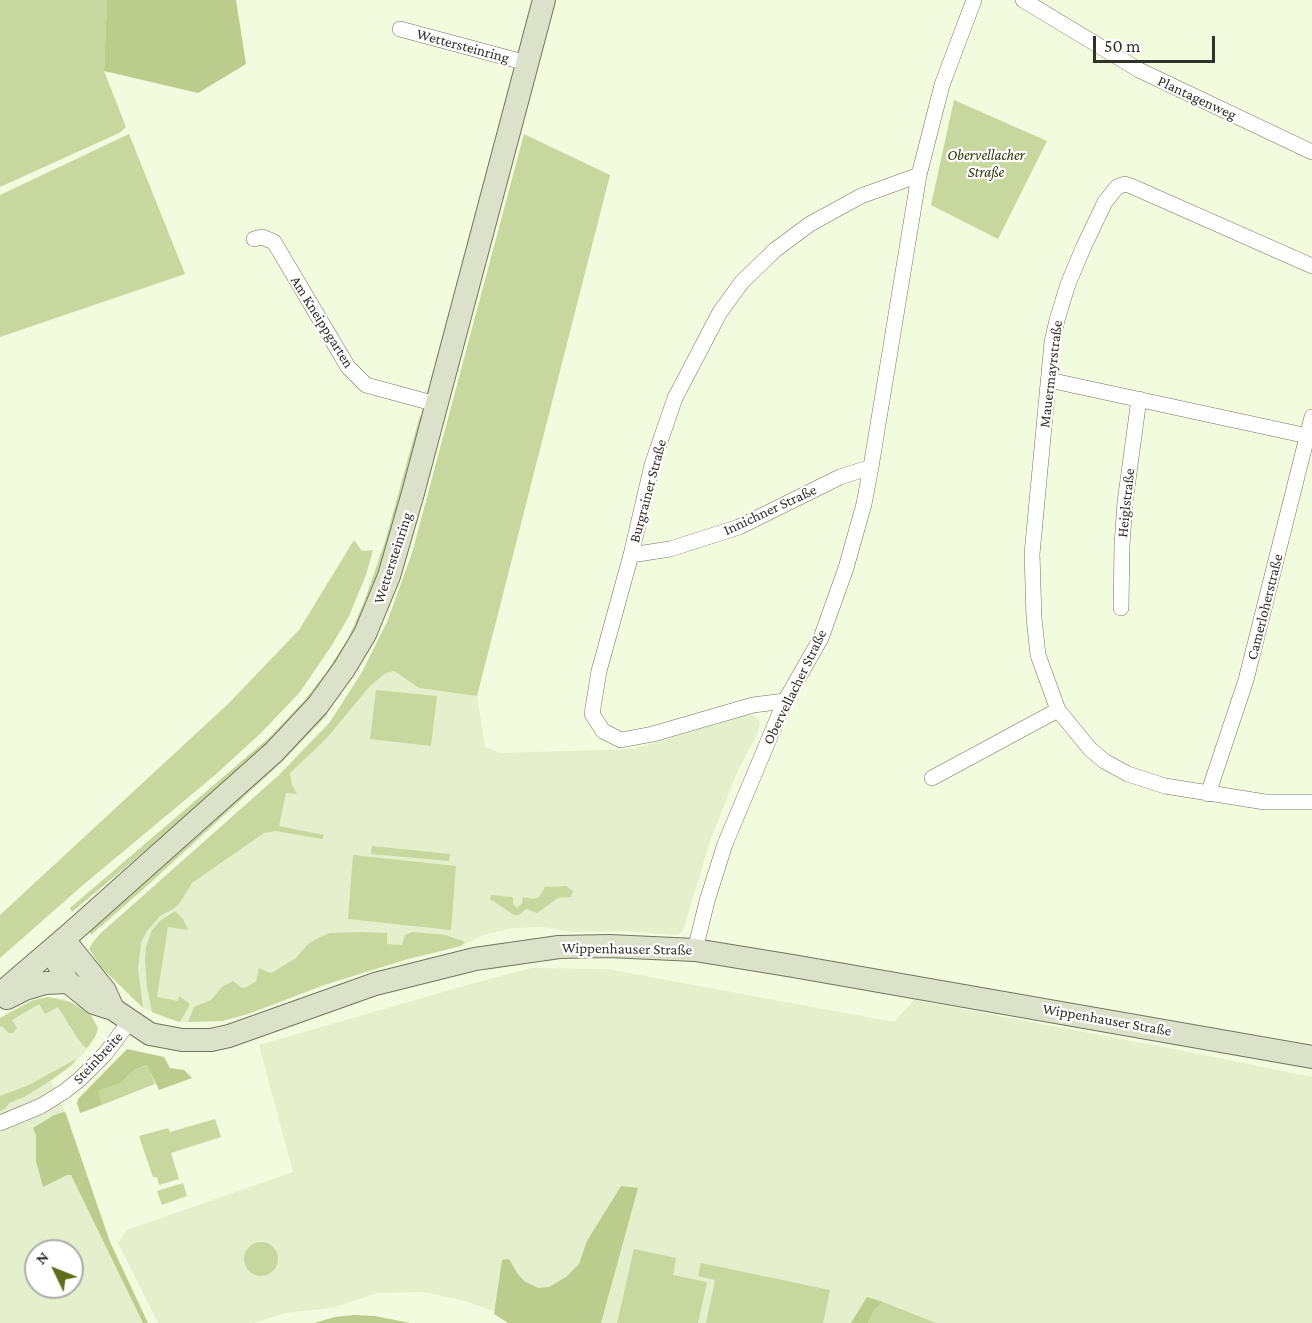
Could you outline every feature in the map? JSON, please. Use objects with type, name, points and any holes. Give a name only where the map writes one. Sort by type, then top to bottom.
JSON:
[{"type":"street","name":"Wettersteinring","points":[[0,994],[274,752],[318,705],[344,669],[365,634],[389,576],[544,0]]},
{"type":"street","name":"Obervellacher Straße","points":[[695,950],[725,844],[785,701],[821,638],[846,568],[864,504],[871,467],[919,175],[942,85],[974,0]]},
{"type":"street","name":"Plantagenweg","points":[[1023,0],[1139,70],[1312,152]]},
{"type":"street","name":"Wettersteinring","points":[[400,29],[527,63]]},
{"type":"street","name":"Burgrainer Straße","points":[[785,701],[753,705],[653,734],[621,740],[603,731],[592,714],[594,692],[631,555],[652,465],[675,398],[720,312],[742,282],[775,250],[831,212],[861,196],[919,175]]},
{"type":"street","name":"Mauermayrstraße","points":[[1312,266],[1131,186],[1121,184],[1111,193],[1068,284],[1052,342],[1032,554],[1038,655],[1058,710],[1090,749],[1128,774],[1165,786],[1265,802],[1312,802]]},
{"type":"street","name":"Am Kneippgarten","points":[[254,239],[262,237],[274,242],[348,367],[366,385],[436,404]]},
{"type":"street","points":[[1049,380],[1309,437]]},
{"type":"street","name":"Heiglstraße","points":[[1121,608],[1125,502],[1139,399]]},
{"type":"street","name":"Camerloherstraße","points":[[1209,794],[1246,680],[1309,437],[1312,417]]},
{"type":"street","name":"Innichner Straße","points":[[631,555],[670,549],[739,527],[840,477],[871,467]]},
{"type":"street","points":[[932,778],[1058,710]]},
{"type":"street","points":[[57,945],[58,967],[68,982]]},
{"type":"street","points":[[57,945],[105,991],[121,1016]]},
{"type":"street","name":"Wippenhauser Straße","points":[[68,982],[94,1003],[150,1034],[182,1040],[211,1040],[229,1036],[375,984],[475,958],[576,946],[695,950],[1312,1057]]},
{"type":"street","points":[[0,1001],[35,986],[59,981],[68,982]]},
{"type":"street","name":"Steinbreite","points":[[0,1123],[41,1106],[80,1079],[106,1053],[121,1016]]},
{"type":"shaded area","points":[[394,671],[419,688],[477,696],[485,747],[501,753],[634,749],[747,715],[755,716],[760,723],[758,732],[737,773],[710,841],[683,931],[677,935],[626,931],[572,932],[543,927],[512,928],[484,935],[461,946],[355,974],[248,1014],[222,1021],[181,1022],[167,1019],[143,1008],[131,997],[117,929],[327,738],[370,686],[386,673]]},
{"type":"shaded area","points":[[531,968],[607,969],[894,1022],[914,1000],[1312,1077],[1312,1323],[924,1323],[870,1304],[860,1323],[531,1323],[461,1300],[423,1292],[378,1293],[331,1308],[285,1313],[254,1323],[158,1323],[118,1243],[127,1230],[293,1172],[259,1045]]},
{"type":"shaded area","points":[[48,997],[64,999],[77,1005],[91,1015],[98,1026],[95,1037],[84,1053],[51,1081],[66,1114],[71,1175],[143,1323],[0,1323],[0,1018],[35,999]]},
{"type":"green space","points":[[0,0],[107,0],[104,71],[126,127],[119,133],[0,187]]},
{"type":"green space","points":[[107,0],[236,0],[246,64],[198,93],[104,71]]},
{"type":"green space","name":"Obervellacher Straße","points":[[954,100],[1047,141],[998,239],[931,205]]},
{"type":"green space","points":[[129,134],[185,274],[0,337],[0,195]]},
{"type":"green space","points":[[524,134],[610,175],[477,696],[419,688],[394,671],[386,673],[370,686],[327,738],[290,773],[292,785],[297,794],[286,793],[279,826],[324,835],[322,839],[276,831],[264,833],[192,883],[179,904],[160,916],[141,942],[138,969],[143,1008],[101,967],[89,949],[101,933],[279,775],[330,722],[362,672],[387,622],[412,553]]},
{"type":"green space","points":[[420,415],[422,420],[383,563],[347,648],[298,715],[207,799],[72,912],[70,908],[271,736],[303,702],[325,674],[348,639],[364,602],[385,542]]},
{"type":"green space","points":[[354,540],[362,551],[373,550],[366,575],[349,616],[300,692],[261,733],[215,775],[0,958],[0,915],[228,704],[299,630]]},
{"type":"green space","points":[[376,690],[437,696],[431,746],[370,739]]},
{"type":"green space","points":[[336,698],[326,716],[282,762],[91,935],[89,932]]},
{"type":"green space","points":[[372,846],[450,854],[449,861],[371,854]]},
{"type":"green space","points":[[353,855],[456,866],[451,930],[348,919]]},
{"type":"green space","points":[[566,886],[573,891],[571,897],[558,898],[537,913],[526,909],[519,915],[514,915],[490,899],[491,895],[513,897],[513,904],[517,908],[522,903],[523,897],[534,899],[539,897],[545,887]]},
{"type":"green space","points":[[175,911],[183,919],[188,930],[168,927],[157,997],[178,1001],[179,996],[190,1004],[180,1022],[152,1012],[145,960],[146,947],[152,930],[161,920]]},
{"type":"green space","points":[[413,932],[446,935],[465,942],[461,946],[408,959],[324,985],[248,1014],[222,1021],[188,1022],[194,1007],[211,1000],[222,987],[233,981],[242,988],[247,987],[256,981],[259,968],[273,972],[296,958],[308,944],[320,937],[330,933],[387,933],[387,944],[402,945],[405,935]]},
{"type":"green space","points":[[48,997],[70,1002],[91,1015],[98,1029],[88,1047],[86,1048],[78,1039],[58,1007],[45,1014],[39,1004],[12,1020],[17,1028],[13,1033],[0,1027],[0,1018],[31,1001]]},
{"type":"green space","points":[[127,1049],[164,1057],[170,1068],[184,1070],[192,1078],[159,1090],[147,1065],[134,1070],[121,1083],[98,1091],[102,1105],[80,1113],[78,1099]]},
{"type":"green space","points":[[76,1059],[72,1065],[50,1081],[24,1097],[9,1103],[0,1111],[0,1096],[29,1085]]},
{"type":"green space","points":[[148,1065],[155,1084],[102,1105],[97,1091],[121,1083],[134,1070]]},
{"type":"green space","points":[[64,1112],[110,1242],[148,1323],[143,1323],[71,1175],[43,1187],[36,1161],[36,1135],[33,1128],[54,1115]]},
{"type":"green space","points":[[215,1119],[221,1137],[171,1153],[179,1179],[159,1185],[157,1177],[153,1177],[139,1136],[168,1128],[170,1132]]},
{"type":"green space","points":[[183,1183],[187,1196],[162,1205],[157,1191]]},
{"type":"green space","points":[[621,1186],[638,1188],[601,1323],[508,1323],[494,1314],[502,1260],[509,1259],[524,1281],[538,1288],[549,1287],[566,1277],[579,1264],[587,1241]]},
{"type":"green space","points":[[261,1242],[273,1247],[278,1259],[273,1271],[261,1276],[249,1271],[244,1259],[249,1247]]},
{"type":"green space","points":[[634,1249],[676,1258],[673,1275],[707,1282],[698,1323],[617,1323]]},
{"type":"green space","points":[[701,1263],[830,1290],[823,1323],[706,1323],[715,1280],[698,1276]]},
{"type":"green space","points":[[867,1297],[883,1302],[875,1309],[868,1323],[851,1323]]},
{"type":"green space","points":[[883,1302],[936,1323],[868,1323],[875,1309]]},
{"type":"green space","points":[[353,1315],[375,1316],[410,1323],[314,1323]]}]
